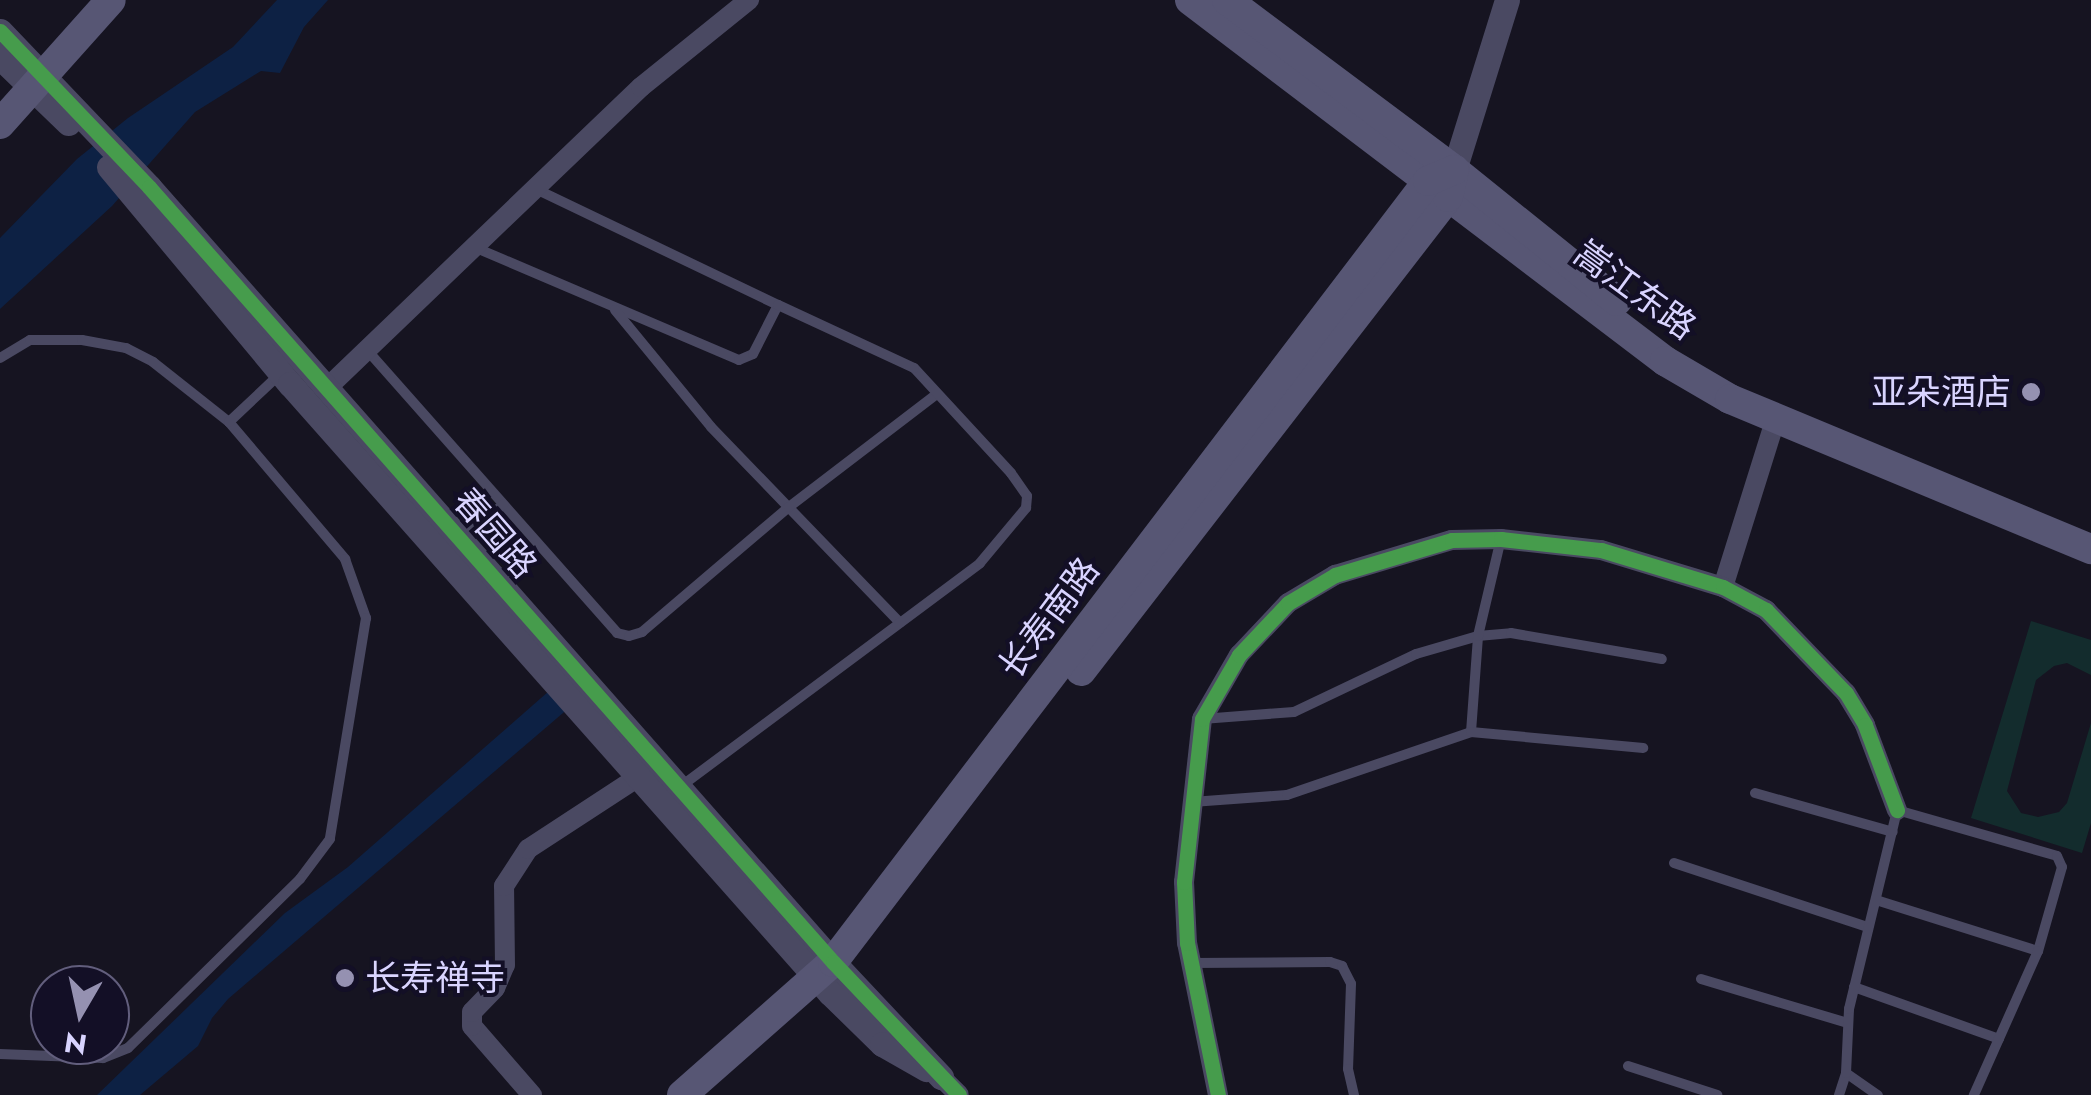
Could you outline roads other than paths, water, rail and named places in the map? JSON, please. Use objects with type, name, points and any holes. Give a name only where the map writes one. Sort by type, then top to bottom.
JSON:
[{"type":"main road","points":[[0,100],[87,0]]},
{"type":"main road","points":[[0,124],[25,71],[111,0]]},
{"type":"main road","name":"嵩江东路","points":[[1190,0],[1443,183],[1667,339],[1736,382],[2091,527]]},
{"type":"main road","name":"嵩江东路","points":[[1227,0],[1635,341],[1730,399],[2091,548]]},
{"type":"main road","name":"长寿南路","points":[[713,1095],[832,977],[1443,183]]},
{"type":"main road","name":"长寿南路","points":[[682,1095],[832,977]]},
{"type":"street","points":[[327,388],[641,86],[748,0]]},
{"type":"street","name":"长寿南路","points":[[1443,183],[1507,0]]},
{"type":"street","name":"春园路","points":[[0,30],[25,71],[141,191],[638,776],[832,977],[950,1086]]},
{"type":"street","name":"春园路","points":[[291,366],[327,388],[680,788],[882,1044],[950,1086]]},
{"type":"street","points":[[1724,586],[1776,418]]},
{"type":"street","points":[[1218,1095],[1191,963],[1184,882],[1202,720],[1239,655],[1288,603],[1334,576],[1452,540],[1501,540],[1601,550],[1724,586],[1766,610],[1846,693],[1864,726],[1897,810]]},
{"type":"street","points":[[532,1095],[472,1026],[472,1012],[495,988],[505,964],[504,886],[528,849],[638,776]]},
{"type":"lane","points":[[535,188],[914,368],[1012,472],[1027,496],[1026,508],[980,564],[680,788]]},
{"type":"lane","points":[[474,246],[740,360],[754,354],[778,306]]},
{"type":"lane","points":[[612,306],[711,427],[900,623]]},
{"type":"lane","points":[[0,358],[30,340],[82,340],[126,348],[153,362],[229,422],[345,559],[366,618],[330,839],[300,879],[128,1048],[103,1058],[0,1054]]},
{"type":"lane","points":[[366,350],[616,633],[629,636],[642,632],[788,508],[938,394]]},
{"type":"lane","points":[[229,422],[291,366]]},
{"type":"lane","points":[[459,538],[503,505]]},
{"type":"lane","points":[[1472,732],[1478,636],[1501,540]]},
{"type":"lane","points":[[1202,720],[1294,712],[1416,654],[1478,636],[1511,633],[1662,659]]},
{"type":"lane","points":[[1192,802],[1287,796],[1472,732],[1643,748]]},
{"type":"lane","points":[[1755,793],[1892,832]]},
{"type":"lane","points":[[1839,1095],[1846,1073],[1854,986],[1897,810],[2056,856],[2062,867],[2038,952],[1974,1095]]},
{"type":"lane","points":[[1674,864],[1867,927]]},
{"type":"lane","points":[[1876,900],[2038,952]]},
{"type":"lane","points":[[1191,963],[1330,962],[1342,966],[1351,984],[1348,1068],[1354,1095]]},
{"type":"lane","points":[[1702,979],[1848,1024]]},
{"type":"lane","points":[[1854,986],[1999,1039]]},
{"type":"lane","points":[[1628,1066],[1718,1095]]},
{"type":"lane","points":[[1846,1073],[1878,1095]]},
{"type":"water","points":[[277,0],[328,0],[304,27],[280,73],[261,71],[195,112],[112,206],[0,309],[0,238],[77,159],[128,118],[233,47]]},
{"type":"water","points":[[549,691],[570,707],[228,999],[212,1018],[198,1046],[140,1095],[97,1095],[285,913],[348,867]]},
{"type":"place","name":"亚朵酒店","points":[[2031,392]]},
{"type":"place","name":"长寿禅寺","points":[[345,978]]}]
